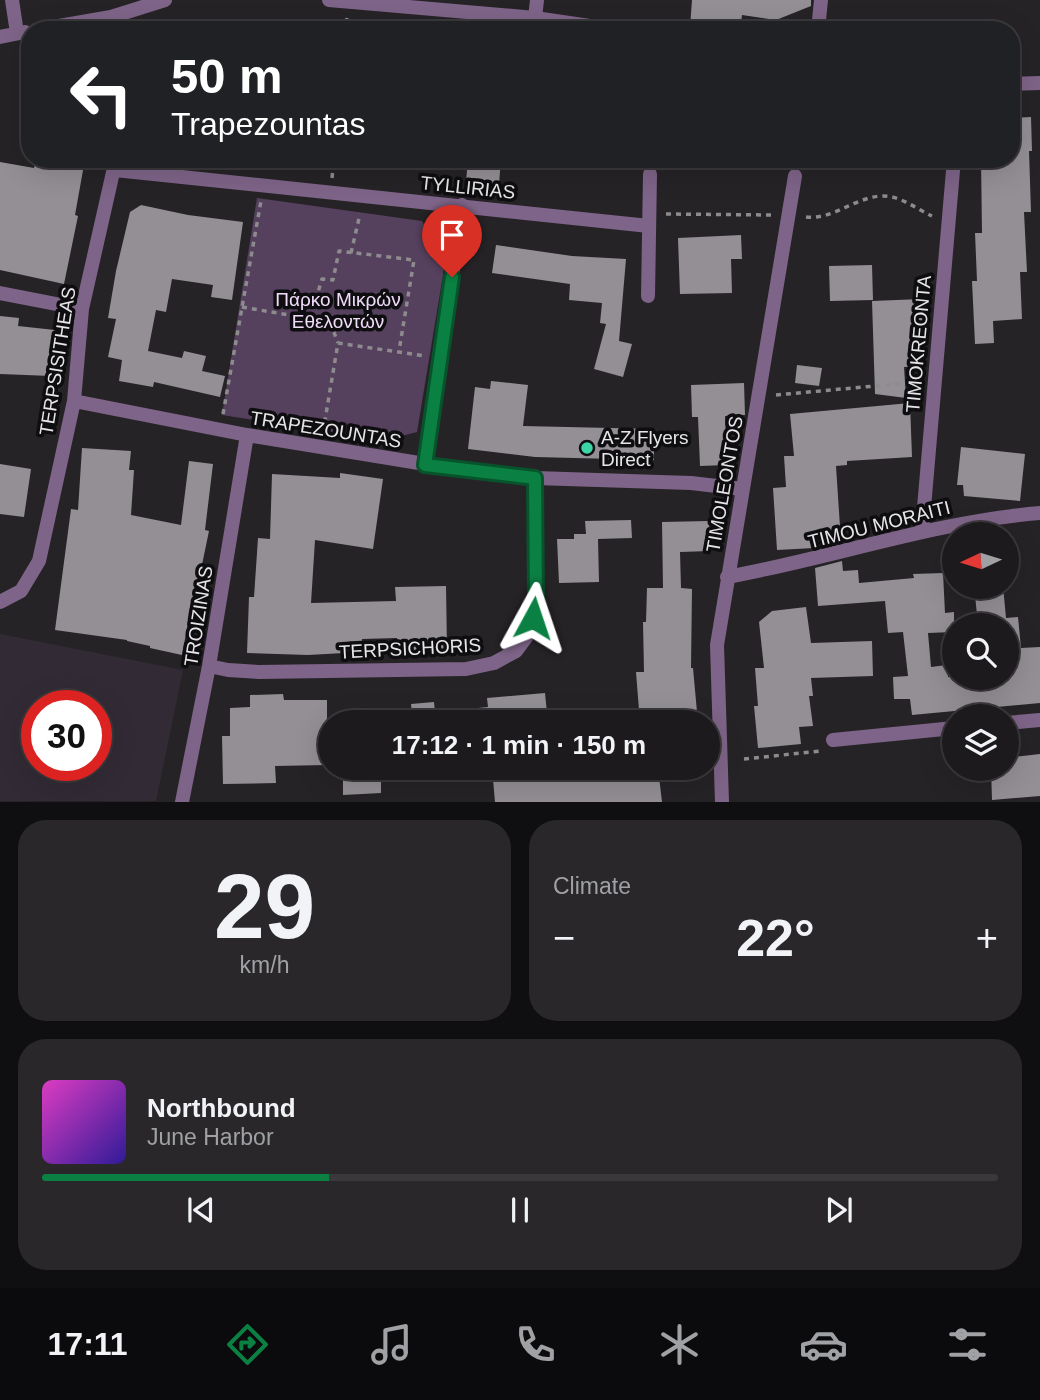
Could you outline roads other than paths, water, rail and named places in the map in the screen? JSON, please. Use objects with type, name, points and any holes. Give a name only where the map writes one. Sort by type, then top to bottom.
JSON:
[{"type":"street","points":[[12,0],[21,26]]},
{"type":"street","points":[[120,21],[165,0]]},
{"type":"street","points":[[329,0],[556,21]]},
{"type":"street","points":[[535,18],[537,0]]},
{"type":"street","points":[[819,21],[821,0]]},
{"type":"street","points":[[0,37],[21,32]]},
{"type":"street","points":[[1020,84],[1040,83]]},
{"type":"street","name":"TERPSISITHEAS","points":[[4,600],[21,591],[39,561],[74,401],[82,309],[115,168]]},
{"type":"street","name":"TYLLIRIAS","points":[[137,168],[364,197],[649,220]]},
{"type":"street","name":"TIMOKREONTA","points":[[922,531],[953,168]]},
{"type":"street","points":[[648,296],[650,174]]},
{"type":"street","name":"TIMOLEONTOS","points":[[722,802],[717,645],[795,176]]},
{"type":"street","points":[[425,465],[462,205]]},
{"type":"street","points":[[0,293],[82,309]]},
{"type":"street","name":"TRAPEZOUNTAS","points":[[74,401],[247,435],[425,465],[535,478],[691,482],[742,489]]},
{"type":"street","name":"TROIZINAS","points":[[182,802],[209,666],[247,435]]},
{"type":"street","name":"TERPSICHORIS","points":[[209,666],[260,672],[466,669],[494,663],[516,651],[530,632],[536,604],[535,478]]},
{"type":"street","name":"TIMOU MORAITI","points":[[727,577],[838,554],[922,531],[980,520],[1040,513]]},
{"type":"street","points":[[1019,721],[1040,719]]},
{"type":"street","points":[[833,740],[942,729]]},
{"type":"place","name":"A-Z Flyers Direct","points":[[587,448]]},
{"type":"park label","name":"Πάρκο Μικρών Εθελοντών","points":[[338,310]]}]
